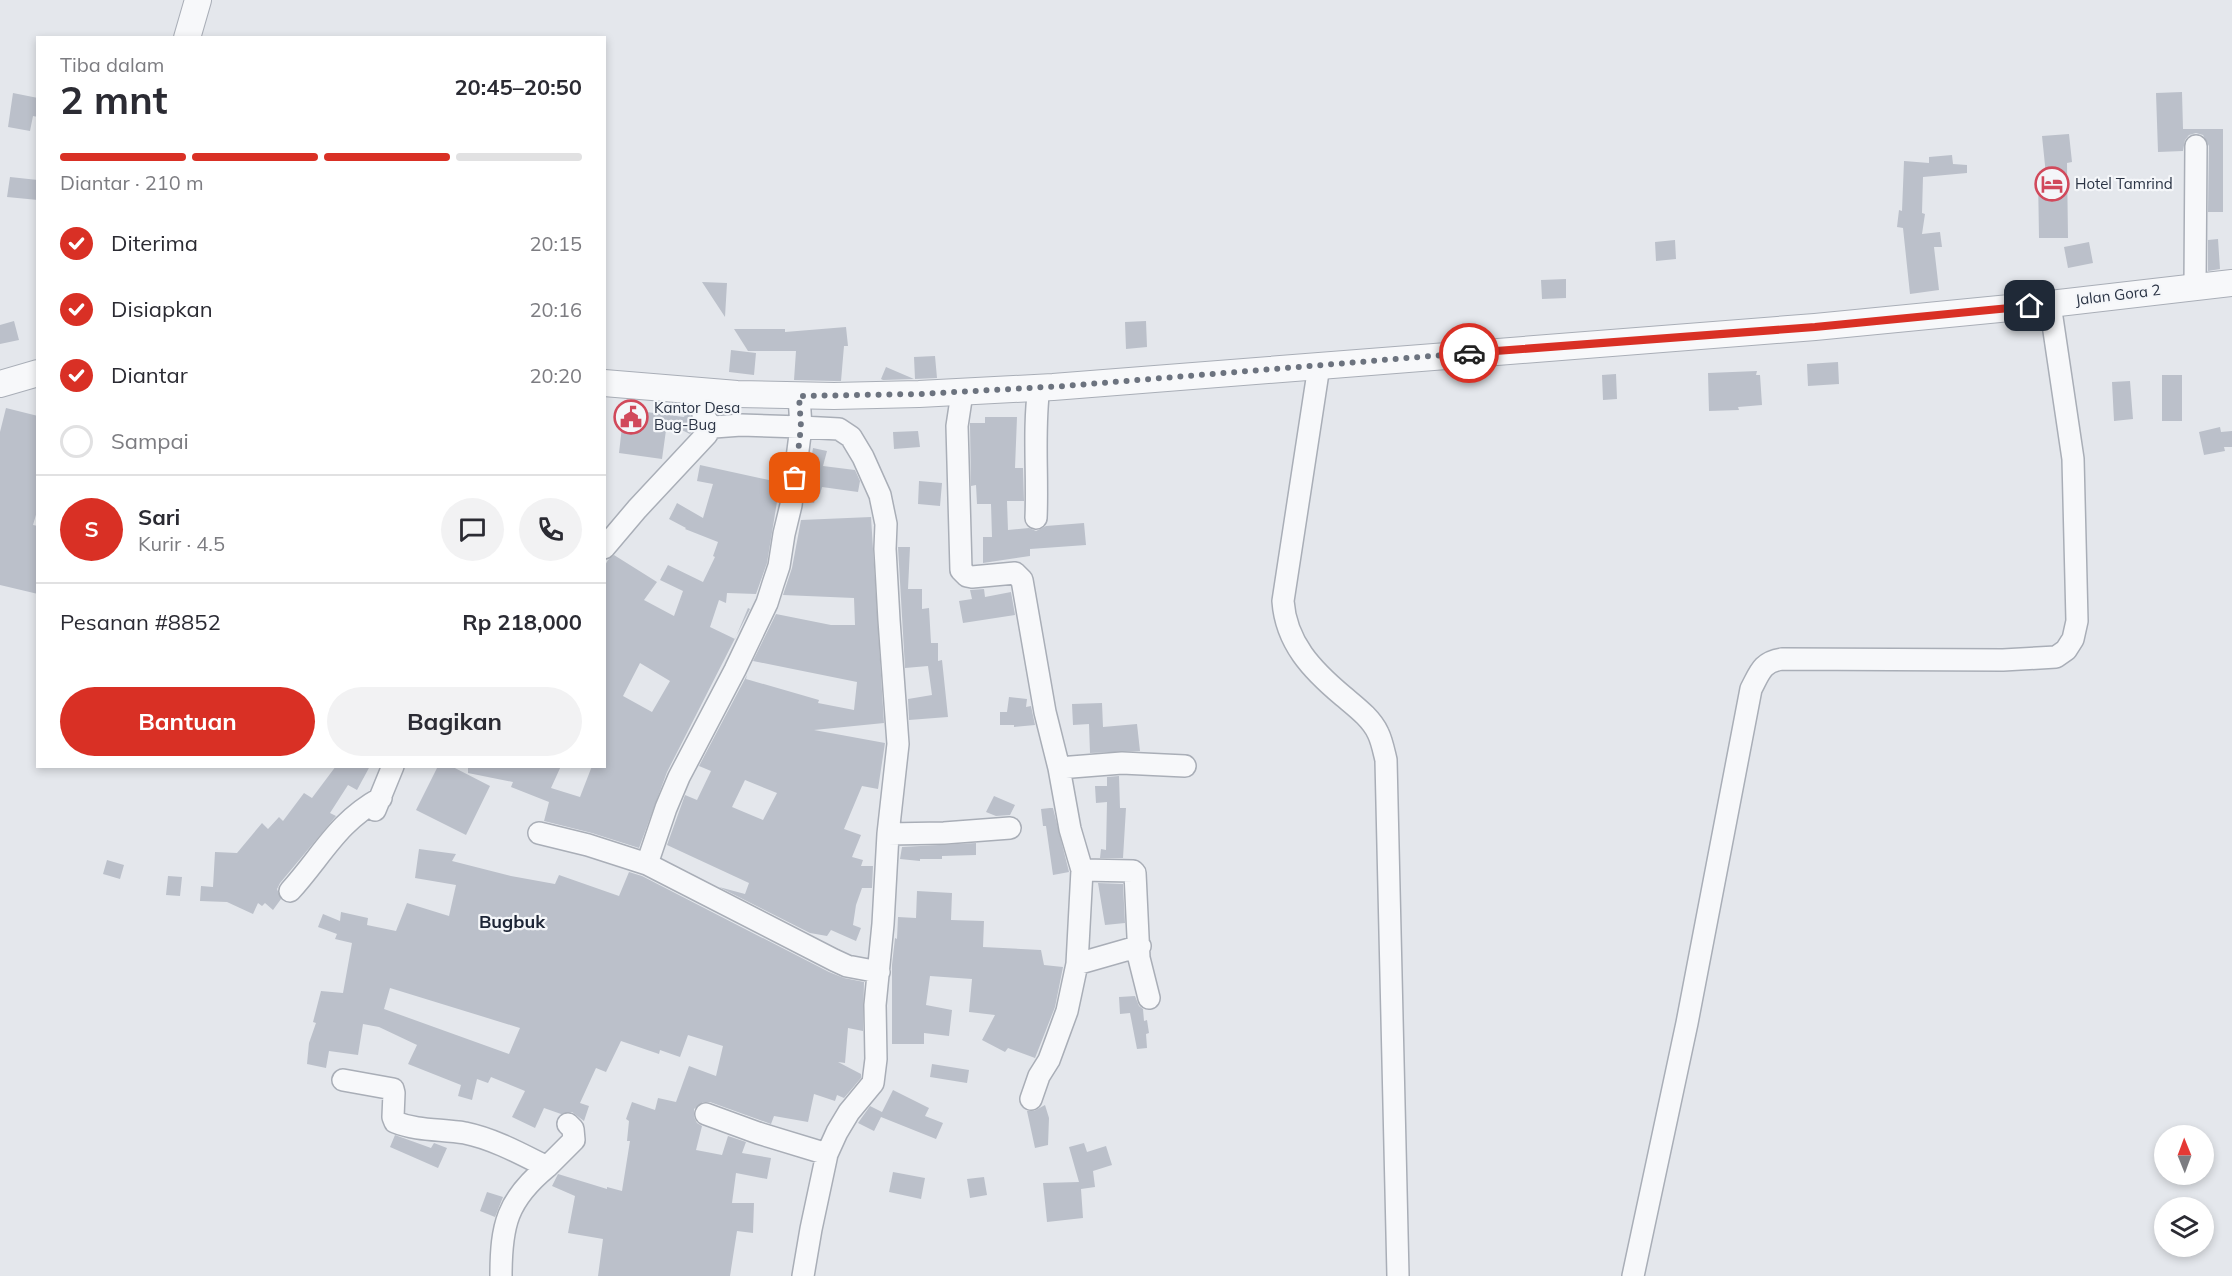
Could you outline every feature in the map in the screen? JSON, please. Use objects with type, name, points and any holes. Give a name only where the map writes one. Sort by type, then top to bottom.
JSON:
[{"type":"street","points":[[189,36],[198,0]]},
{"type":"street","points":[[2195,286],[2196,146]]},
{"type":"street","name":"Jalan Gora 2","points":[[606,383],[737,394],[799,396],[962,393],[1815,327],[2232,283]]},
{"type":"street","points":[[1633,1276],[1687,1023],[1751,689],[1762,668],[1771,661],[1782,659],[2004,660],[2056,657],[2066,650],[2073,639],[2077,621],[2073,459],[2050,304]]},
{"type":"street","points":[[1319,366],[1283,600],[1284,619],[1304,658],[1322,678],[1369,719],[1379,734],[1386,760],[1398,1276]]},
{"type":"street","points":[[0,384],[36,374]]},
{"type":"street","points":[[1036,518],[1037,412],[1040,387]]},
{"type":"street","points":[[701,390],[704,415],[714,427],[741,425],[839,429],[850,437],[863,457],[883,507],[886,524],[885,549],[898,744],[888,834],[876,1005],[876,1059],[873,1083],[849,1112],[827,1154],[803,1276]]},
{"type":"street","points":[[962,393],[957,426],[962,570],[967,576],[972,577],[1015,573],[1021,577],[1035,664],[1059,768],[1070,829],[1082,870],[1077,964],[1059,1033],[1031,1099]]},
{"type":"street","points":[[647,864],[679,777],[735,670],[770,594],[779,566],[791,505],[801,427],[799,396]]},
{"type":"street","points":[[606,546],[707,434],[710,425]]},
{"type":"street","points":[[1059,768],[1122,763],[1185,766]]},
{"type":"street","points":[[368,820],[381,798],[392,768]]},
{"type":"street","points":[[290,891],[341,827],[381,798]]},
{"type":"street","points":[[888,834],[1010,828]]},
{"type":"street","points":[[539,833],[607,850],[647,864],[834,960],[847,966],[879,972]]},
{"type":"street","points":[[1082,870],[1135,872],[1142,975],[1149,998]]},
{"type":"street","points":[[1077,964],[1140,946]]},
{"type":"street","points":[[343,1080],[393,1089],[395,1122],[417,1128],[464,1133],[484,1138],[547,1167]]},
{"type":"street","points":[[706,1114],[827,1154]]},
{"type":"street","points":[[501,1276],[502,1243],[511,1210],[524,1188],[574,1140],[573,1129],[568,1124]]},
{"type":"building","points":[[2182,92],[2183,129],[2223,129],[2223,212],[2208,212],[2209,146],[2203,135],[2196,133],[2189,135],[2185,140],[2183,151],[2158,152],[2156,93]]},
{"type":"building","points":[[13,93],[36,98],[36,117],[33,116],[30,131],[8,127]]},
{"type":"building","points":[[2069,134],[2072,162],[2067,163],[2068,238],[2039,238],[2038,175],[2046,175],[2042,136]]},
{"type":"building","points":[[1952,155],[1953,164],[1967,165],[1967,173],[1923,177],[1922,213],[1925,214],[1922,234],[1940,232],[1942,247],[1934,247],[1939,290],[1910,294],[1903,228],[1897,227],[1899,210],[1902,211],[1904,161],[1929,163],[1929,157]]},
{"type":"building","points":[[10,177],[36,180],[36,200],[7,197]]},
{"type":"building","points":[[2218,239],[2220,269],[2208,271],[2208,240]]},
{"type":"building","points":[[1675,240],[1676,259],[1656,261],[1655,242]]},
{"type":"building","points":[[2089,242],[2093,263],[2068,268],[2064,247]]},
{"type":"building","points":[[1566,279],[1566,298],[1542,299],[1541,280]]},
{"type":"building","points":[[702,282],[727,283],[725,317]]},
{"type":"building","points":[[14,321],[19,340],[0,344],[0,325]]},
{"type":"building","points":[[1146,321],[1147,347],[1126,349],[1125,322]]},
{"type":"building","points":[[846,327],[848,346],[844,346],[841,381],[794,380],[796,351],[748,351],[734,329],[785,329],[785,332]]},
{"type":"building","points":[[731,350],[756,353],[754,375],[729,372]]},
{"type":"building","points":[[935,356],[937,378],[915,379],[914,357]]},
{"type":"building","points":[[1838,362],[1839,384],[1808,386],[1807,364]]},
{"type":"building","points":[[886,367],[914,379],[883,380],[881,379]]},
{"type":"building","points":[[1757,371],[1756,375],[1760,375],[1762,405],[1738,407],[1739,410],[1709,411],[1708,373]]},
{"type":"building","points":[[1616,374],[1617,399],[1603,400],[1602,375]]},
{"type":"building","points":[[2162,375],[2182,375],[2182,421],[2162,421]]},
{"type":"building","points":[[2130,381],[2133,419],[2114,421],[2112,382]]},
{"type":"building","points":[[6,408],[36,416],[36,515],[33,525],[36,526],[36,594],[0,585],[0,432]]},
{"type":"building","points":[[624,409],[684,417],[687,410],[696,427],[690,434],[667,423],[662,459],[619,453]]},
{"type":"building","points":[[985,417],[1017,417],[1015,468],[1023,468],[1024,501],[1007,501],[1008,530],[1029,528],[1036,531],[1046,526],[1084,523],[1086,545],[1030,549],[1030,556],[983,563],[983,537],[992,537],[991,504],[977,504],[976,485],[971,486],[970,423],[985,423]]},
{"type":"building","points":[[2220,427],[2221,432],[2232,431],[2232,447],[2224,447],[2225,451],[2204,455],[2199,432]]},
{"type":"building","points":[[918,431],[920,447],[894,449],[893,432]]},
{"type":"building","points":[[813,448],[827,451],[823,466],[855,470],[860,481],[858,492],[822,487],[814,503],[804,501]]},
{"type":"building","points":[[700,465],[778,482],[782,471],[767,563],[756,594],[727,593],[726,603],[719,600],[710,627],[735,639],[667,772],[639,848],[544,821],[549,802],[511,787],[513,782],[468,773],[468,768],[560,768],[551,788],[580,797],[591,768],[606,768],[606,564],[614,555],[657,582],[644,600],[674,616],[683,591],[660,580],[668,565],[703,582],[715,557],[713,556],[718,542],[685,529],[669,519],[677,503],[703,518],[713,484],[697,481]],"holes":[[[640,663],[670,681],[652,712],[623,696]]]},
{"type":"building","points":[[919,481],[942,483],[940,506],[918,504]]},
{"type":"building","points":[[871,517],[884,723],[814,730],[885,743],[878,789],[862,786],[844,829],[861,835],[852,857],[863,860],[861,866],[873,866],[872,888],[862,888],[856,905],[853,925],[861,928],[856,941],[831,930],[827,936],[810,933],[719,887],[745,894],[749,883],[667,845],[685,795],[697,800],[711,771],[699,766],[747,675],[746,679],[819,700],[818,703],[854,710],[857,682],[753,661],[776,614],[831,625],[855,625],[854,598],[783,595],[792,568],[801,520]],"holes":[[[745,780],[777,793],[763,820],[732,807]]]},
{"type":"building","points":[[898,547],[910,547],[908,589],[922,589],[922,609],[929,608],[931,643],[938,643],[938,661],[942,660],[948,717],[909,720],[908,699],[932,695],[928,666],[905,668]]},
{"type":"building","points":[[984,589],[985,597],[1011,592],[1015,615],[963,623],[959,601],[972,599],[970,590]]},
{"type":"building","points":[[748,608],[750,609],[736,636]]},
{"type":"building","points":[[1009,697],[1027,699],[1026,707],[1031,706],[1035,725],[1014,727],[1014,725],[1000,725],[1000,712],[1007,712]]},
{"type":"building","points":[[1102,703],[1103,727],[1137,724],[1140,751],[1090,753],[1089,724],[1073,725],[1072,704]]},
{"type":"building","points":[[334,768],[369,768],[357,790],[348,785],[330,813],[336,816],[280,883],[277,889],[281,899],[273,910],[265,903],[262,906],[258,903],[253,914],[227,902],[200,901],[201,886],[213,887],[215,852],[237,853],[262,823],[268,829],[279,817],[283,821],[304,793],[312,798]]},
{"type":"building","points":[[437,768],[455,768],[490,786],[466,835],[416,810]]},
{"type":"building","points":[[1119,776],[1120,808],[1126,808],[1123,858],[1100,858],[1101,849],[1106,850],[1107,802],[1096,803],[1095,786],[1107,786],[1107,777]]},
{"type":"building","points":[[994,796],[1015,805],[1010,815],[996,816],[986,812]]},
{"type":"building","points":[[1053,808],[1069,872],[1053,875],[1046,826],[1043,826],[1041,809]]},
{"type":"building","points":[[976,843],[976,855],[942,856],[942,859],[920,859],[920,861],[900,859],[902,847]]},
{"type":"building","points":[[419,849],[456,854],[452,861],[511,876],[555,884],[559,875],[619,896],[629,872],[642,876],[829,972],[864,982],[863,1031],[848,1028],[845,1063],[838,1062],[861,1074],[861,1078],[844,1098],[837,1095],[835,1101],[814,1094],[808,1122],[774,1116],[771,1124],[710,1102],[703,1102],[694,1109],[694,1117],[702,1126],[696,1150],[722,1155],[728,1136],[746,1142],[742,1153],[771,1158],[767,1179],[736,1173],[732,1203],[754,1203],[753,1233],[737,1231],[730,1276],[598,1276],[603,1239],[568,1233],[575,1196],[552,1186],[558,1174],[607,1189],[607,1187],[622,1191],[630,1141],[627,1141],[629,1121],[626,1119],[632,1102],[655,1110],[658,1098],[676,1102],[689,1066],[716,1076],[723,1046],[688,1035],[680,1057],[660,1050],[659,1054],[621,1041],[606,1072],[596,1068],[580,1103],[589,1106],[584,1121],[572,1112],[561,1114],[544,1108],[535,1128],[512,1117],[525,1091],[491,1077],[488,1083],[477,1079],[472,1100],[458,1096],[461,1085],[408,1064],[417,1045],[379,1027],[363,1024],[358,1055],[329,1051],[326,1068],[307,1064],[309,1043],[316,1023],[313,1022],[321,991],[343,993],[352,943],[335,939],[337,934],[318,927],[323,914],[340,921],[341,912],[368,918],[367,925],[396,931],[407,903],[449,916],[456,885],[415,878]],"holes":[[[390,988],[520,1028],[509,1054],[384,1009]]]},
{"type":"building","points":[[107,860],[124,865],[120,879],[103,874]]},
{"type":"building","points":[[168,876],[182,877],[180,896],[166,895]]},
{"type":"building","points":[[1098,883],[1123,884],[1125,923],[1105,925]]},
{"type":"building","points":[[917,891],[952,893],[951,920],[984,921],[983,947],[1041,950],[1044,965],[1063,967],[1055,1007],[1035,1058],[1008,1048],[1005,1052],[982,1040],[995,1015],[969,1012],[972,979],[930,976],[926,1005],[952,1010],[949,1036],[924,1033],[924,1044],[892,1044],[892,965],[898,917],[916,918]]},
{"type":"building","points":[[1135,996],[1139,1006],[1143,1009],[1144,1021],[1147,1020],[1149,1033],[1146,1034],[1147,1048],[1137,1049],[1130,1013],[1120,1014],[1119,997]]},
{"type":"building","points":[[932,1064],[969,1070],[967,1083],[930,1077]]},
{"type":"building","points":[[893,1090],[929,1108],[925,1116],[943,1123],[936,1139],[881,1117],[874,1131],[858,1123],[870,1106],[882,1112]]},
{"type":"building","points":[[1045,1105],[1049,1118],[1048,1145],[1035,1148],[1027,1111],[1034,1111]]},
{"type":"building","points":[[395,1135],[431,1148],[434,1143],[447,1148],[438,1168],[390,1147]]},
{"type":"building","points":[[1084,1143],[1087,1152],[1106,1146],[1112,1165],[1093,1171],[1095,1187],[1081,1189],[1083,1218],[1047,1222],[1043,1183],[1079,1182],[1069,1147]]},
{"type":"building","points":[[893,1172],[925,1178],[921,1199],[889,1192]]},
{"type":"building","points":[[984,1177],[987,1195],[970,1198],[967,1179]]},
{"type":"building","points":[[487,1192],[503,1197],[495,1217],[480,1211]]},
{"type":"way so far","points":[[795,478],[801,427],[799,396],[962,393],[1354,364],[1469,353]]},
{"type":"place","name":"Hotel Tamrind","points":[[2052,184]]},
{"type":"place","name":"Kantor Desa Bug-Bug","points":[[631,417]]},
{"type":"district","name":"Bugbuk","points":[[512,922]]},
{"type":"route","points":[[1469,353],[1815,327],[2030,306]]}]
